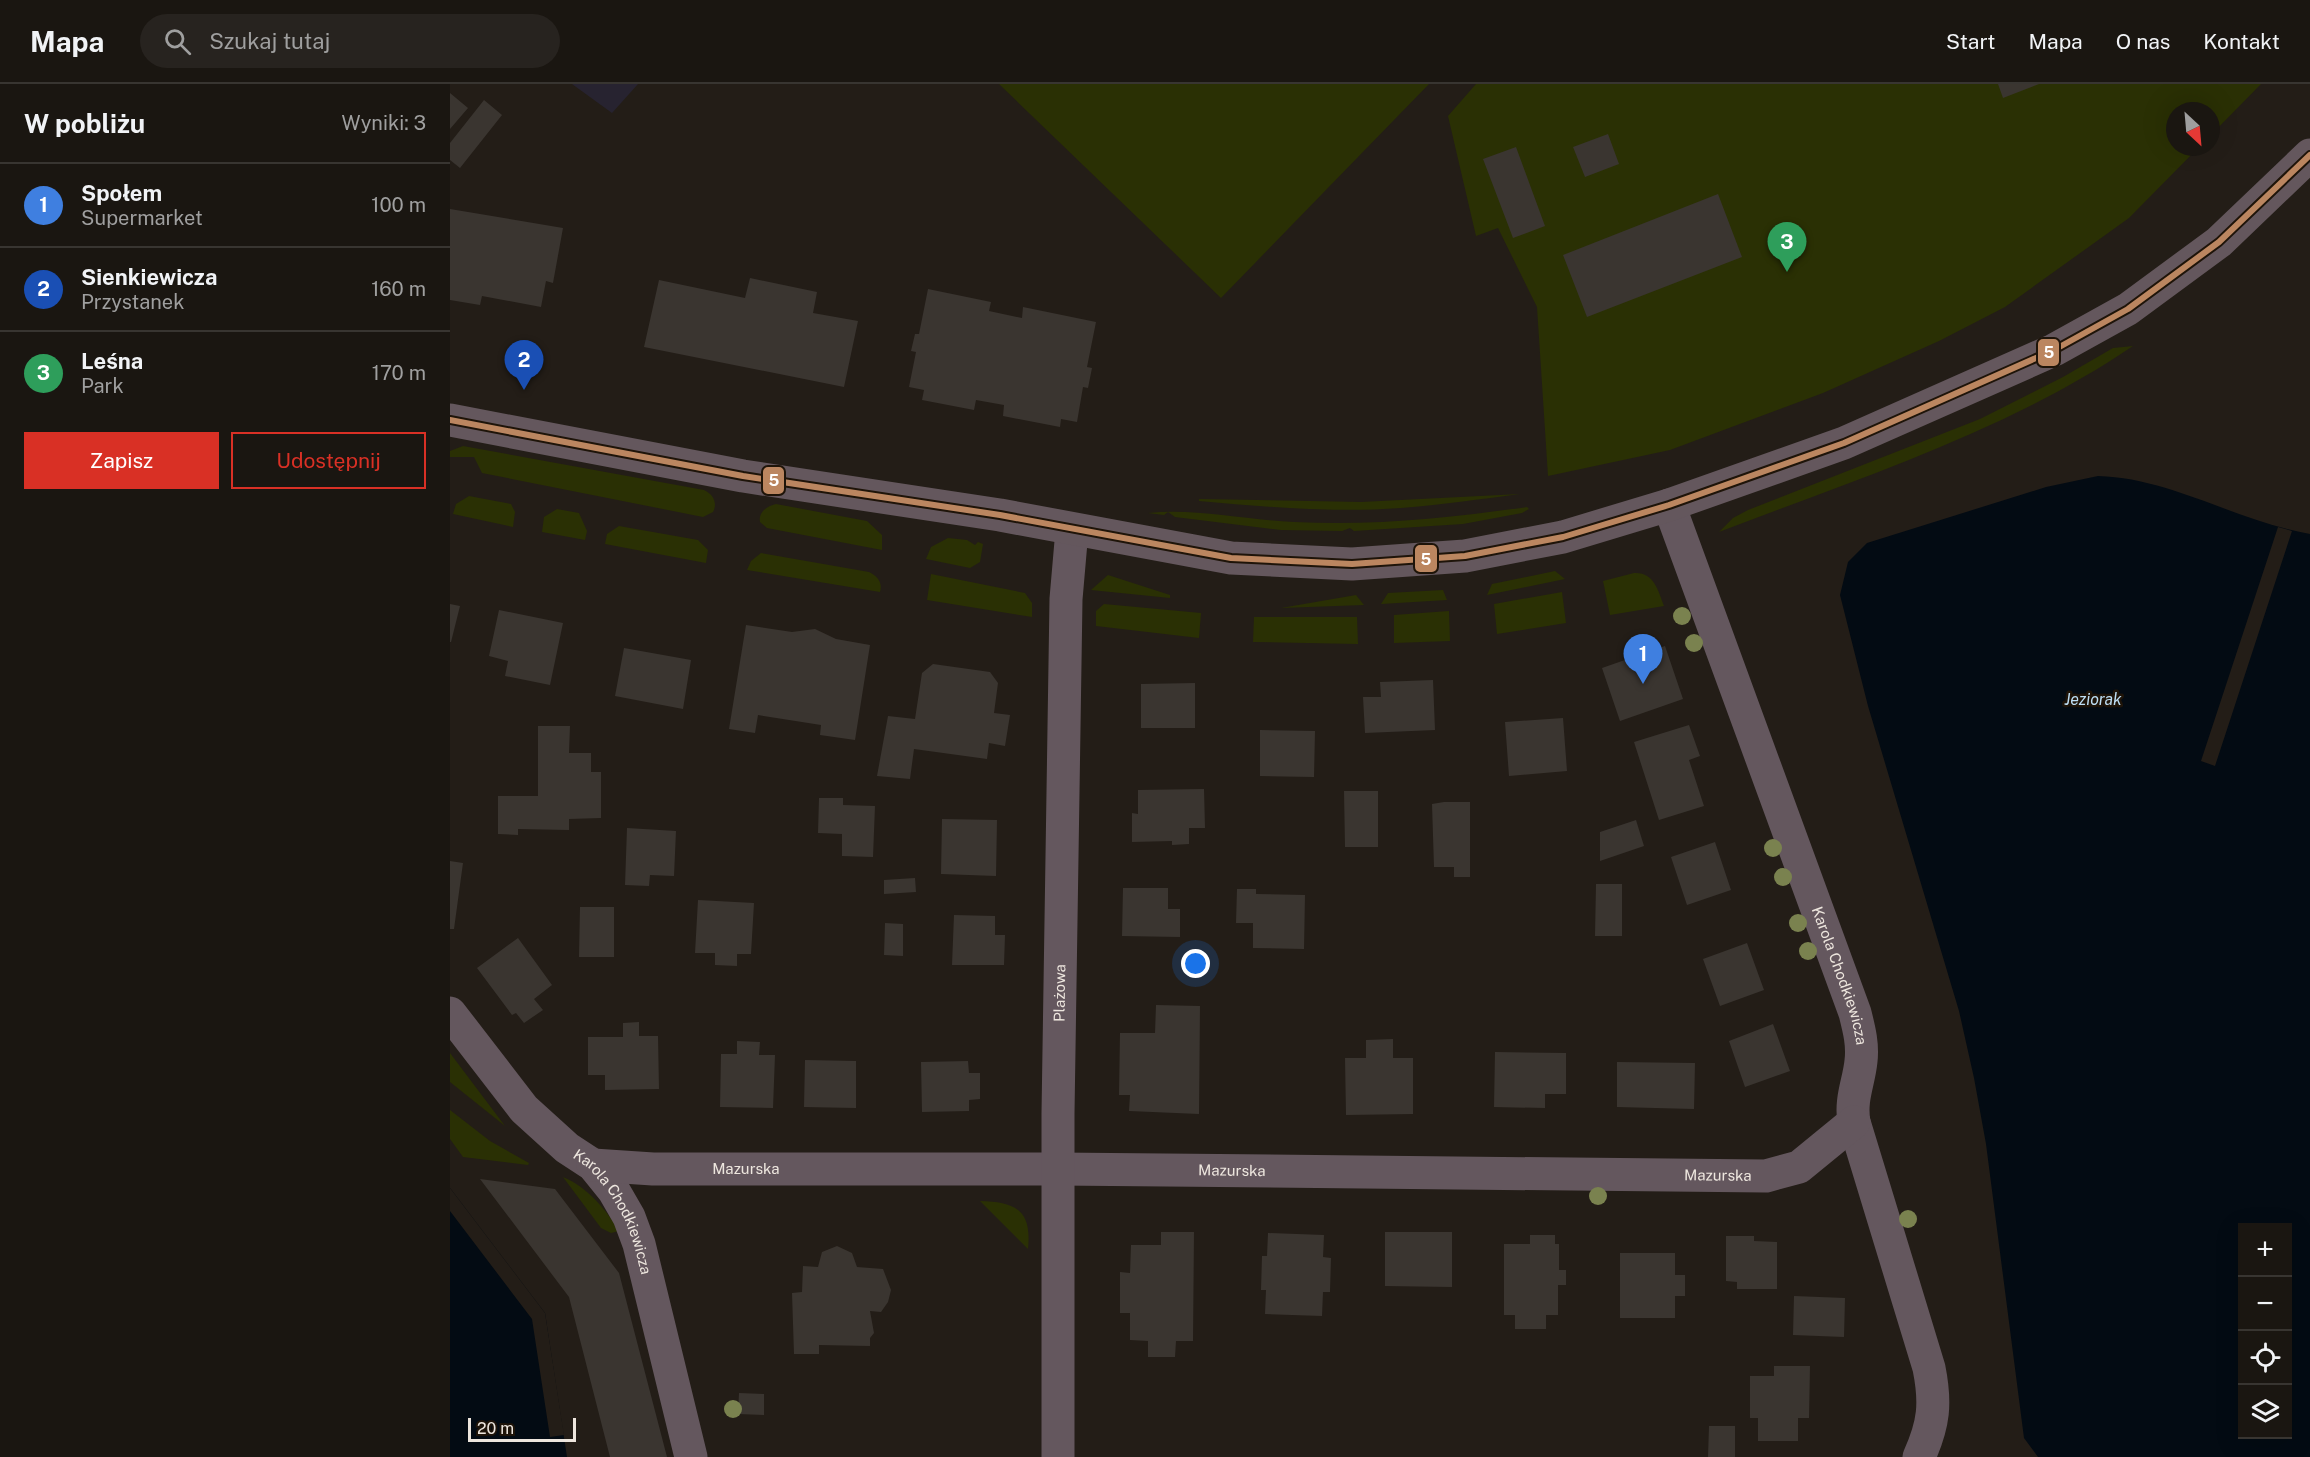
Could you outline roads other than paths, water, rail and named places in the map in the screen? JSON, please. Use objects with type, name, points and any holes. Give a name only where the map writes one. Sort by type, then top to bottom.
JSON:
[{"type":"main road","points":[[450,420],[743,476],[1000,515],[1231,558],[1352,564],[1416,561],[1515,548],[1605,526],[1844,443],[2054,350],[2128,309],[2219,242],[2310,155]]},
{"type":"street","name":"Karola Chodkiewicza","points":[[1669,505],[1855,1013],[1861,1037],[1861,1061],[1851,1109],[1929,1368],[1935,1400],[1929,1437],[1919,1457]]},
{"type":"street","name":"Plażowa","points":[[1058,1457],[1058,1169],[1066,598],[1072,530]]},
{"type":"street","name":"Karola Chodkiewicza","points":[[450,1013],[524,1109],[550,1134],[593,1165],[614,1191],[629,1217],[639,1244],[691,1457]]},
{"type":"street","name":"Mazurska","points":[[593,1165],[653,1169],[1058,1169],[1766,1176],[1799,1167],[1854,1122]]},
{"type":"water","name":"Jeziorak","points":[[2098,476],[2152,484],[2257,520],[2310,534],[2310,1457],[2038,1457],[2024,1438],[1986,1144],[1974,1078],[1959,1011],[1868,706],[1840,595],[1848,562],[1867,543],[2046,487]]},
{"type":"water","points":[[450,1188],[545,1313],[567,1457],[450,1457]]},
{"type":"place","name":"Leśna","points":[[1787,272]]},
{"type":"place","name":"Sienkiewicza","points":[[524,390]]},
{"type":"place","name":"Społem","points":[[1643,684]]}]
